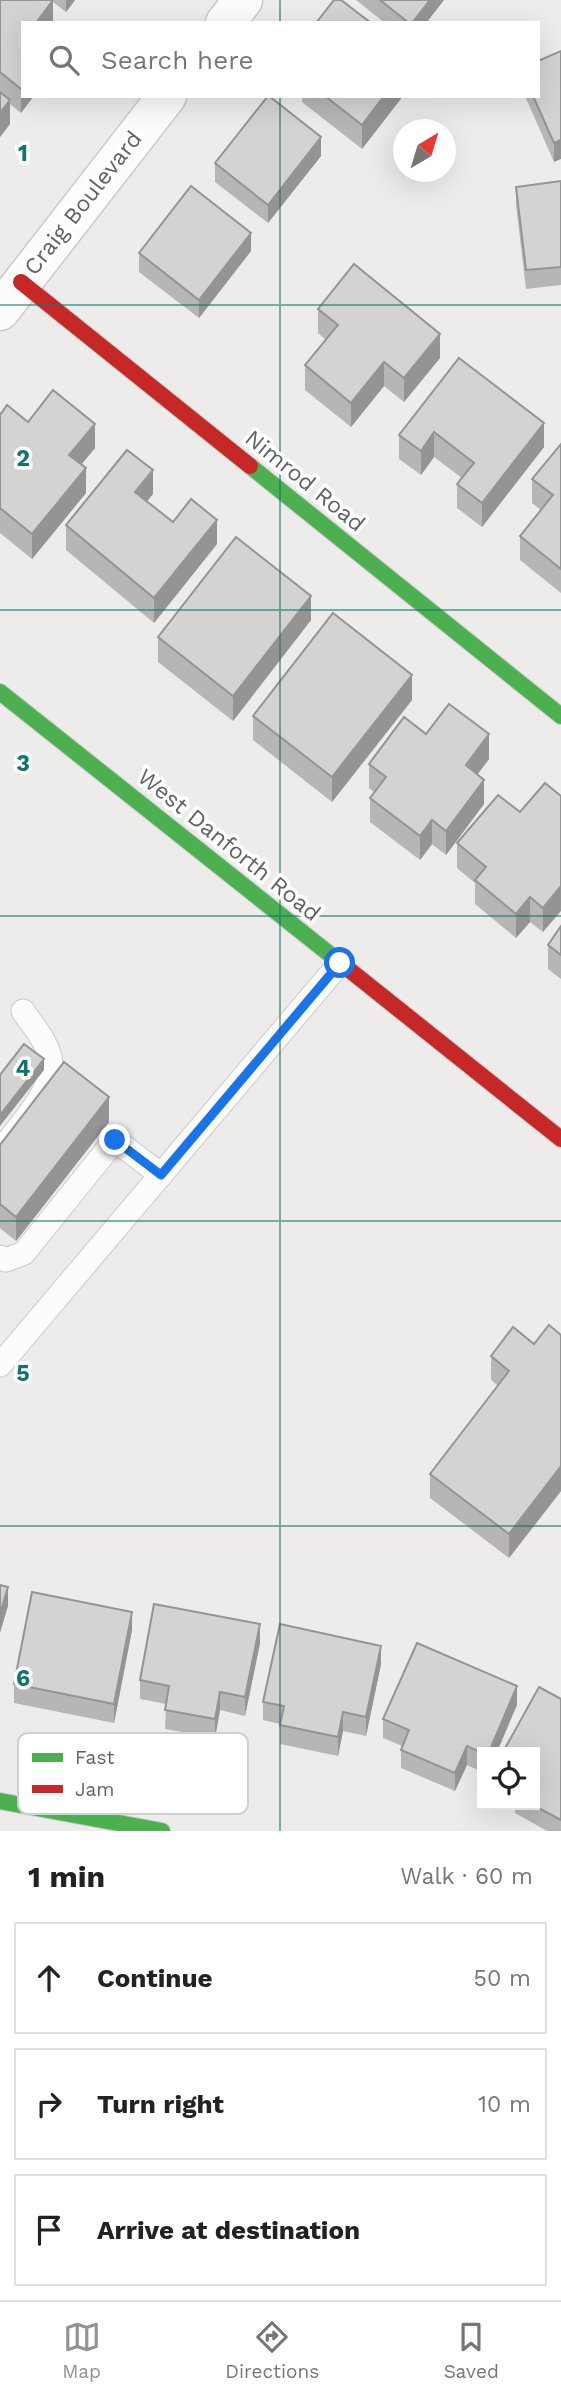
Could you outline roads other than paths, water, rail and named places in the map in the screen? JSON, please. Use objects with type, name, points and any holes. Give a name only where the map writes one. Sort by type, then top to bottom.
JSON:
[{"type":"street","points":[[227,21],[243,0]]},
{"type":"street","name":"Craig Boulevard","points":[[10,296],[165,98]]},
{"type":"street","name":"Nimrod Road","points":[[10,296],[561,716]]},
{"type":"street","name":"West Danforth Road","points":[[0,692],[561,1139]]},
{"type":"street","points":[[0,1801],[18,1804]]},
{"type":"street","points":[[70,1814],[162,1831]]},
{"type":"lane","points":[[0,1365],[340,963]]},
{"type":"lane","points":[[0,1151],[44,1092],[51,1064],[44,1040],[23,1011]]},
{"type":"lane","points":[[0,1257],[6,1260],[24,1253],[115,1140],[161,1175]]}]
